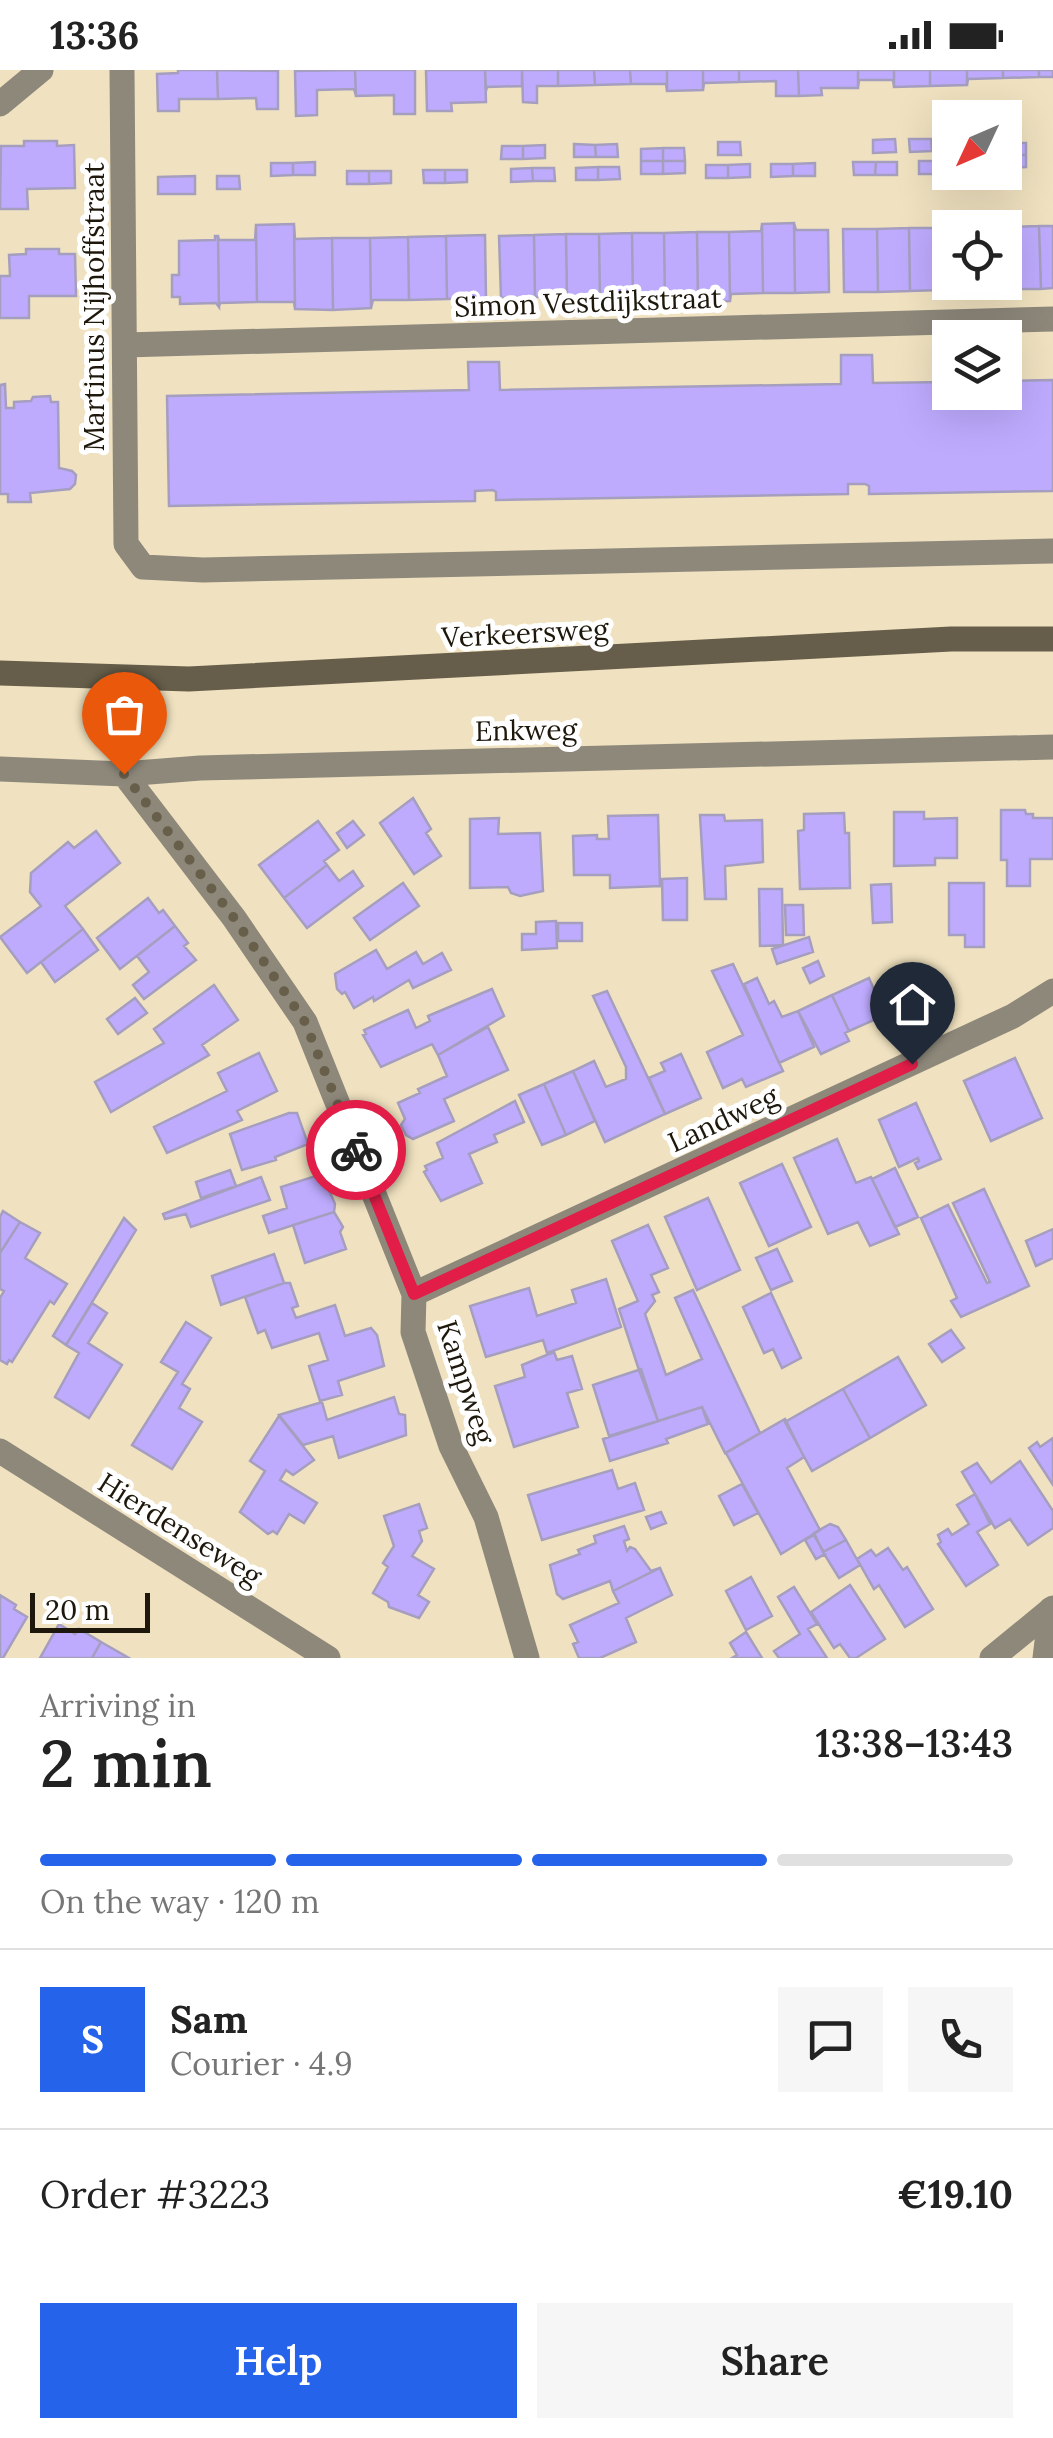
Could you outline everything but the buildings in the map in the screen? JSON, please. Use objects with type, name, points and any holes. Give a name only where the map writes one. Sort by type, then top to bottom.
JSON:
[{"type":"main road","name":"Verkeersweg","points":[[0,673],[207,678],[951,639],[1053,639]]},
{"type":"street","points":[[0,104],[41,70]]},
{"type":"street","name":"Martinus Nijhoffstraat","points":[[122,70],[126,544],[144,567],[203,570],[1053,551]]},
{"type":"street","name":"Simon Vestdijkstraat","points":[[125,344],[1053,320]]},
{"type":"street","name":"Enkweg","points":[[0,769],[124,774],[200,768],[1053,747]]},
{"type":"street","name":"Kampweg","points":[[124,774],[234,918],[305,1022],[414,1294],[413,1332],[451,1446],[486,1518],[527,1658]]},
{"type":"street","name":"Landweg","points":[[414,1294],[1014,1016],[1053,991]]},
{"type":"street","name":"Hierdenseweg","points":[[0,1451],[328,1658]]},
{"type":"street","points":[[992,1658],[1052,1608]]},
{"type":"street","points":[[1045,1658],[1052,1608]]},
{"type":"way so far","points":[[124,774],[234,918],[305,1022],[356,1150]]},
{"type":"route","points":[[356,1150],[414,1294],[912,1064]]}]
